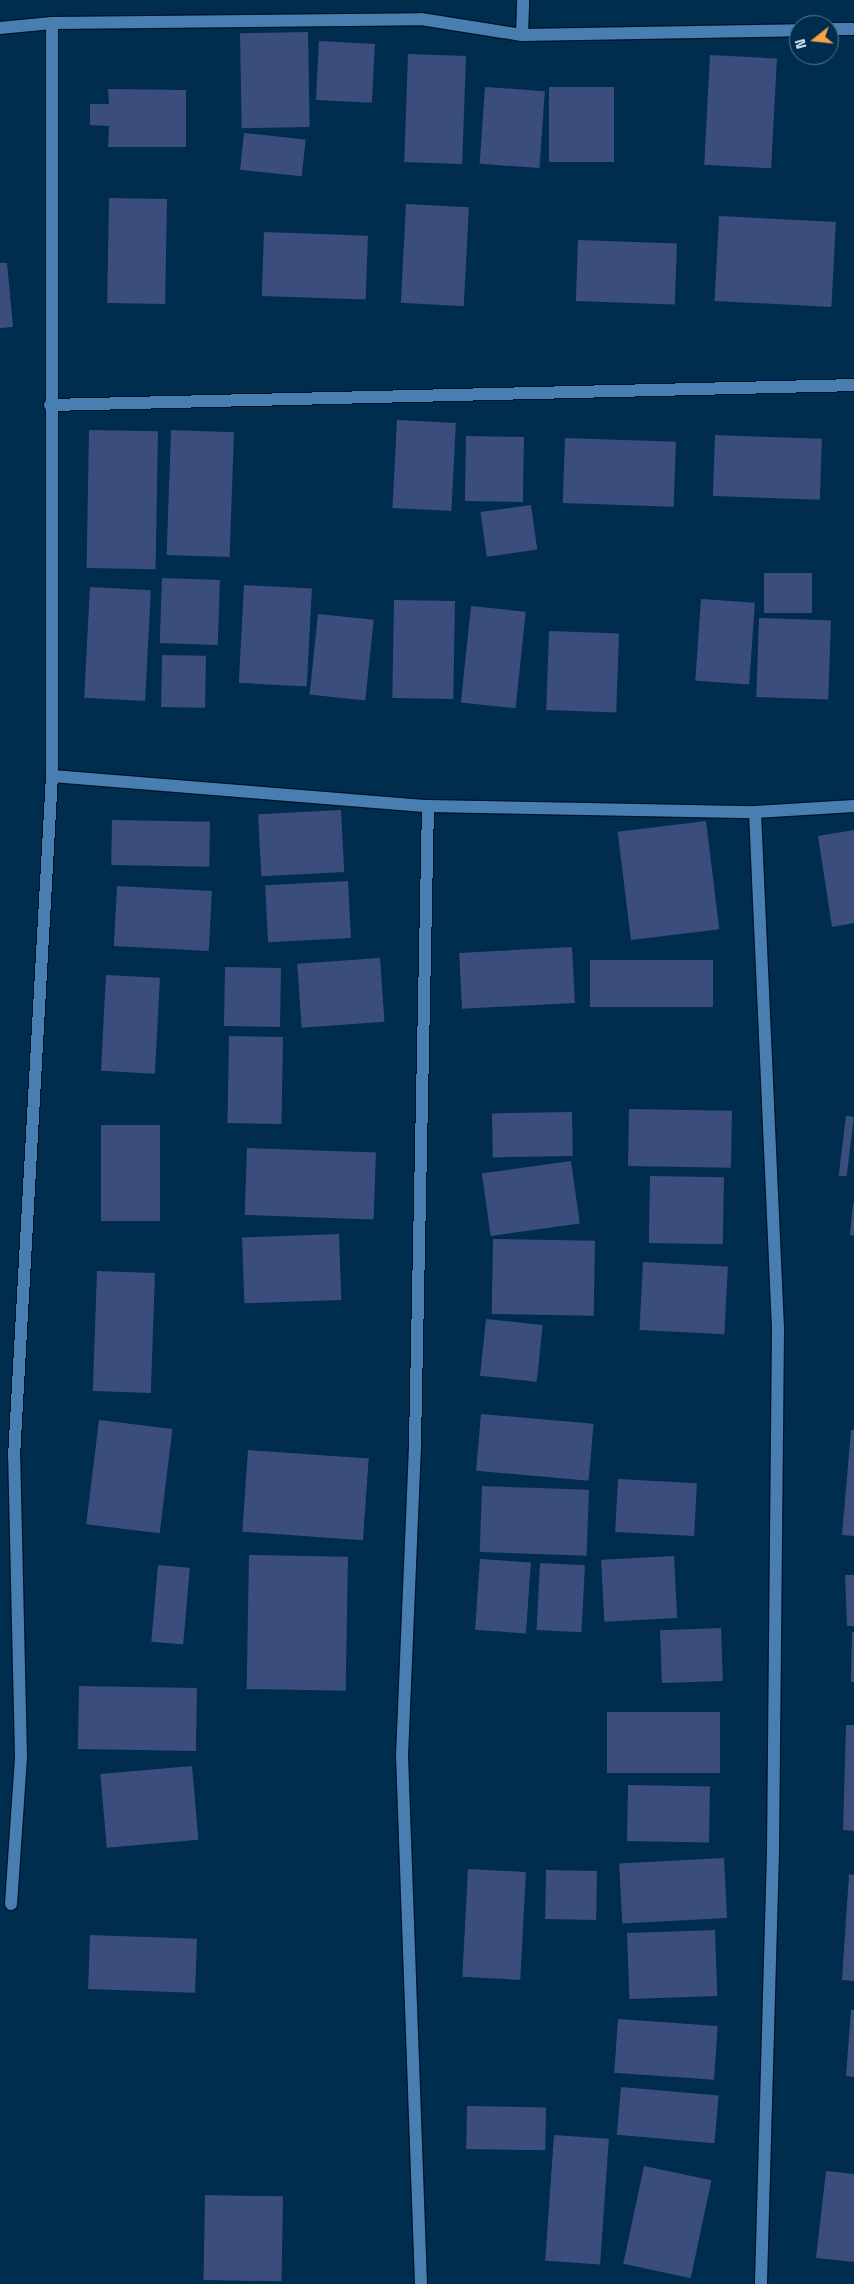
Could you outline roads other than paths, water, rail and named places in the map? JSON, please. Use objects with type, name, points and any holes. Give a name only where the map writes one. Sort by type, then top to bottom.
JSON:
[{"type":"street","points":[[522,0],[522,35]]},
{"type":"street","points":[[0,28],[52,23],[421,19],[522,35],[789,30]]},
{"type":"street","points":[[10,1904],[21,1757],[20,1612],[14,1457],[52,776],[50,405],[52,23]]},
{"type":"street","points":[[839,29],[854,29]]},
{"type":"street","points":[[50,405],[854,385]]},
{"type":"street","points":[[52,776],[428,806],[755,812],[854,806]]},
{"type":"street","points":[[421,2284],[402,1756],[415,1442],[428,806]]},
{"type":"street","points":[[755,812],[778,1329],[772,1852],[760,2284]]}]
